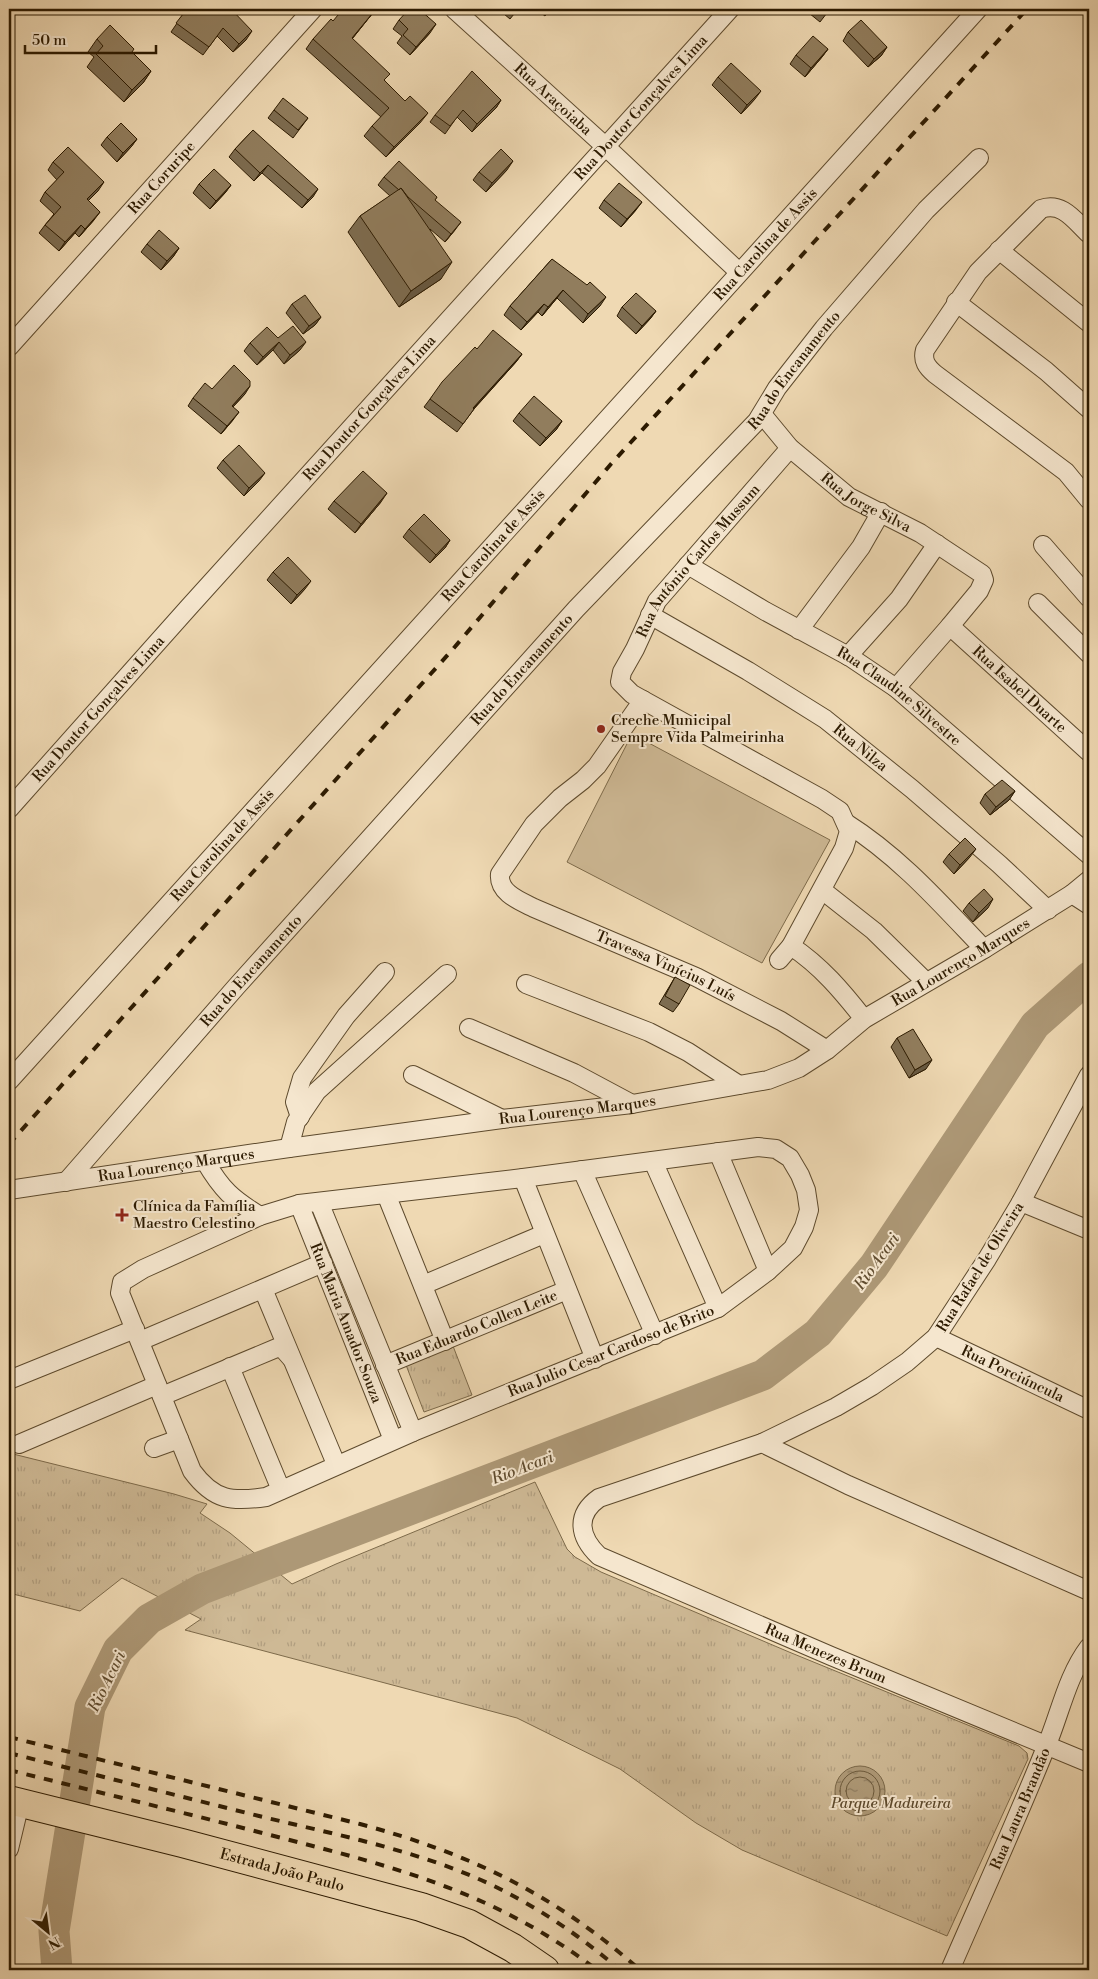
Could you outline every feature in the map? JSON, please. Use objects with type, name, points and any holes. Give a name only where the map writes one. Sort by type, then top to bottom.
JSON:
[{"type":"main road","name":"Estrada João Paulo","points":[[22,1803],[421,1907],[469,1924],[513,1948],[545,1970]]},
{"type":"street","name":"Rua Coruripe","points":[[9,347],[313,9]]},
{"type":"street","name":"Rua Araçoiaba","points":[[454,9],[606,147],[739,272]]},
{"type":"street","name":"Rua Doutor Gonçalves Lima","points":[[9,809],[730,9]]},
{"type":"street","name":"Rua Carolina de Assis","points":[[9,1081],[978,9]]},
{"type":"street","name":"Rua do Encanamento","points":[[66,1182],[236,987],[576,609],[757,422],[777,388],[824,328],[926,210],[979,158]]},
{"type":"street","points":[[1089,234],[1064,210],[1055,206],[1047,206],[1041,209],[978,272],[925,350],[924,361],[927,367],[935,374],[1066,472],[1089,500]]},
{"type":"street","points":[[999,250],[1089,323]]},
{"type":"street","points":[[956,302],[1046,371],[1089,408]]},
{"type":"street","name":"Rua Jorge Silva","points":[[762,414],[790,448],[849,497],[881,512],[937,544],[982,574],[984,580],[982,584],[950,626]]},
{"type":"street","name":"Rua Antônio Carlos Mussum","points":[[643,700],[632,694],[620,682],[622,672],[657,601],[790,448]]},
{"type":"street","points":[[799,630],[861,547],[881,512]]},
{"type":"street","points":[[848,656],[899,600],[937,544]]},
{"type":"street","points":[[1043,545],[1089,598]]},
{"type":"street","name":"Rua Claudine Silvestre","points":[[688,565],[799,630],[848,656],[896,688],[1089,855]]},
{"type":"street","points":[[1038,603],[1089,654]]},
{"type":"street","name":"Rua Nilza","points":[[650,615],[748,671],[825,719],[905,783],[1048,910]]},
{"type":"street","points":[[896,688],[950,626]]},
{"type":"street","name":"Rua Isabel Duarte","points":[[950,626],[1089,752]]},
{"type":"street","points":[[643,700],[822,799],[840,811],[849,831],[848,838],[791,946],[779,960]]},
{"type":"street","name":"Travessa Vinícius Luís","points":[[643,700],[597,766],[560,798],[534,824],[500,874],[502,887],[510,895],[534,908],[696,977],[749,1004],[827,1050]]},
{"type":"street","points":[[846,823],[874,841],[919,881],[984,949]]},
{"type":"street","name":"Rua Lourenço Marques","points":[[9,1190],[289,1148],[502,1119],[632,1104],[768,1080],[799,1068],[827,1050],[864,1019],[1048,910],[1089,880]]},
{"type":"street","points":[[822,890],[874,931],[926,982]]},
{"type":"street","points":[[1072,894],[1089,904]]},
{"type":"street","points":[[791,946],[820,968],[837,985],[864,1019]]},
{"type":"street","points":[[300,1116],[295,1102],[302,1078],[346,1016],[385,972]]},
{"type":"street","points":[[289,1148],[296,1122],[317,1091],[447,974]]},
{"type":"street","points":[[526,984],[649,1032],[688,1052],[738,1085]]},
{"type":"street","points":[[469,1028],[574,1073],[632,1104]]},
{"type":"street","points":[[414,1075],[502,1119]]},
{"type":"street","name":"Rua Rafael de Oliveira","points":[[582,1524],[585,1512],[599,1498],[762,1443],[836,1407],[872,1386],[907,1362],[936,1336],[987,1259],[1021,1202],[1089,1076]]},
{"type":"street","name":"Rua Julio Cesar Cardoso de Brito","points":[[758,1146],[776,1149],[790,1158],[806,1190],[809,1210],[804,1227],[793,1248],[768,1271],[718,1308],[393,1440],[266,1496],[247,1500],[234,1499],[211,1492],[192,1471],[120,1293],[122,1282],[143,1269],[260,1216],[299,1204],[653,1161],[758,1146]]},
{"type":"street","points":[[718,1152],[768,1271]]},
{"type":"street","points":[[205,1161],[221,1186],[237,1202],[260,1216]]},
{"type":"street","points":[[653,1161],[718,1308]]},
{"type":"street","points":[[582,1170],[655,1335]]},
{"type":"street","points":[[522,1178],[595,1359]]},
{"type":"street","points":[[386,1194],[445,1341]]},
{"type":"street","name":"Rua Maria Amador Souza","points":[[319,1202],[413,1432]]},
{"type":"street","points":[[1021,1202],[1089,1230]]},
{"type":"street","name":"Rua Maria Amador Souza","points":[[299,1204],[393,1440]]},
{"type":"street","points":[[423,1285],[544,1234]]},
{"type":"street","points":[[9,1380],[263,1289],[323,1263]]},
{"type":"street","points":[[263,1289],[289,1356],[336,1464]]},
{"type":"street","name":"Rua Eduardo Collen Leite","points":[[385,1365],[567,1290]]},
{"type":"street","name":"Rua Porciúncula","points":[[936,1336],[1089,1410]]},
{"type":"street","points":[[19,1444],[159,1390],[230,1368],[278,1348],[289,1356]]},
{"type":"street","points":[[230,1368],[281,1490]]},
{"type":"street","points":[[154,1448],[179,1439]]},
{"type":"street","points":[[762,1443],[848,1486],[1089,1591]]},
{"type":"street","name":"Rua Menezes Brum","points":[[582,1524],[586,1543],[598,1556],[831,1656],[1089,1763]]},
{"type":"street","name":"Rua Laura Brandão","points":[[950,1970],[1047,1746],[1065,1694],[1081,1657],[1089,1647]]},
{"type":"street","points":[[9,1849],[22,1803]]},
{"type":"green space","points":[[632,734],[830,840],[762,963],[567,862]]},
{"type":"green space","points":[[453,1346],[472,1395],[424,1412],[406,1365]]},
{"type":"green space","name":"Parque Madureira","points":[[9,1453],[207,1504],[200,1513],[230,1533],[292,1584],[535,1482],[567,1549],[575,1557],[601,1572],[789,1652],[1019,1746],[1027,1753],[1028,1759],[947,1936],[742,1850],[696,1823],[620,1769],[517,1718],[185,1630],[201,1619],[122,1578],[80,1611],[9,1593]]},
{"type":"water","points":[[860,1766],[870,1768],[878,1773],[883,1781],[885,1791],[883,1801],[878,1809],[870,1814],[860,1816],[850,1814],[842,1809],[837,1801],[835,1791],[837,1781],[842,1773],[850,1768]]},
{"type":"building","points":[[187,9],[231,9],[252,31],[239,44],[223,28],[209,47],[176,23]]},
{"type":"building","points":[[343,9],[376,9],[352,38],[390,74],[384,80],[405,101],[410,96],[428,113],[394,147],[372,126],[389,108],[313,39]]},
{"type":"building","points":[[409,9],[419,9],[436,24],[416,47],[403,35],[408,29],[399,20]]},
{"type":"building","points":[[819,9],[830,9],[826,14]]},
{"type":"building","points":[[861,20],[887,47],[874,59],[848,32]]},
{"type":"building","points":[[110,25],[134,49],[132,52],[151,71],[132,90],[96,54],[103,46],[97,39]]},
{"type":"building","points":[[813,36],[828,49],[811,68],[796,55]]},
{"type":"building","points":[[731,63],[761,91],[747,105],[718,77]]},
{"type":"building","points":[[472,71],[501,100],[477,124],[463,110],[450,126],[435,115]]},
{"type":"building","points":[[283,98],[308,118],[298,130],[274,110]]},
{"type":"building","points":[[121,123],[137,139],[123,153],[107,137]]},
{"type":"building","points":[[253,130],[318,189],[308,200],[268,165],[260,173],[235,149]]},
{"type":"building","points":[[68,147],[104,182],[87,199],[100,212],[85,229],[81,225],[65,242],[45,225],[61,207],[45,192],[64,172],[53,162]]},
{"type":"building","points":[[501,149],[513,161],[492,183],[479,172]]},
{"type":"building","points":[[399,161],[437,197],[435,200],[461,222],[451,234],[408,197],[401,188],[399,190],[384,177]]},
{"type":"building","points":[[214,169],[231,185],[216,201],[199,184]]},
{"type":"building","points":[[619,183],[642,202],[627,219],[604,200]]},
{"type":"building","points":[[401,188],[452,262],[411,291],[360,216]]},
{"type":"building","points":[[159,230],[179,248],[167,261],[147,244]]},
{"type":"building","points":[[552,259],[587,285],[590,282],[606,297],[588,314],[563,290],[548,307],[544,304],[527,322],[510,306]]},
{"type":"building","points":[[636,293],[656,311],[642,326],[622,307]]},
{"type":"building","points":[[305,295],[321,317],[309,326],[292,304]]},
{"type":"building","points":[[293,326],[306,342],[290,355],[279,342],[263,357],[250,343],[267,327],[278,338]]},
{"type":"building","points":[[493,330],[522,354],[473,408],[463,424],[430,399],[442,382],[475,347],[477,349]]},
{"type":"building","points":[[234,365],[250,381],[250,386],[232,406],[239,412],[227,426],[193,398],[205,383],[212,389]]},
{"type":"building","points":[[534,396],[562,421],[546,438],[519,413]]},
{"type":"building","points":[[239,445],[265,473],[249,488],[223,460]]},
{"type":"building","points":[[363,471],[387,493],[361,524],[334,501]]},
{"type":"building","points":[[424,514],[450,540],[436,555],[409,529]]},
{"type":"building","points":[[288,557],[311,581],[297,595],[273,572]]},
{"type":"building","points":[[1002,780],[1015,791],[996,807],[985,794]]},
{"type":"building","points":[[965,838],[976,849],[960,865],[949,854]]},
{"type":"building","points":[[984,889],[993,899],[979,913],[969,903]]},
{"type":"building","points":[[675,977],[690,985],[679,1004],[665,996]]},
{"type":"building","points":[[913,1029],[932,1060],[915,1070],[897,1038]]},
{"type":"waterway","name":"Rio Acari","points":[[57,1970],[54,1931],[90,1707],[118,1650],[149,1619],[202,1589],[763,1375],[818,1333],[874,1266],[1035,1025],[1089,977]]},
{"type":"railway","points":[[9,1144],[453,649],[611,464],[1027,9]]},
{"type":"railway","points":[[9,1737],[360,1824],[438,1849],[475,1863],[543,1898],[576,1919],[640,1970]]},
{"type":"railway","points":[[9,1753],[372,1843],[427,1859],[481,1880],[536,1909],[588,1944],[620,1970]]},
{"type":"railway","points":[[9,1770],[241,1827],[402,1871],[482,1901],[559,1943],[597,1970]]},
{"type":"place","name":"Creche Municipal Sempre Vida Palmeirinha","points":[[601,729]]},
{"type":"place","name":"Clínica da Família Maestro Celestino","points":[[122,1215]]}]
